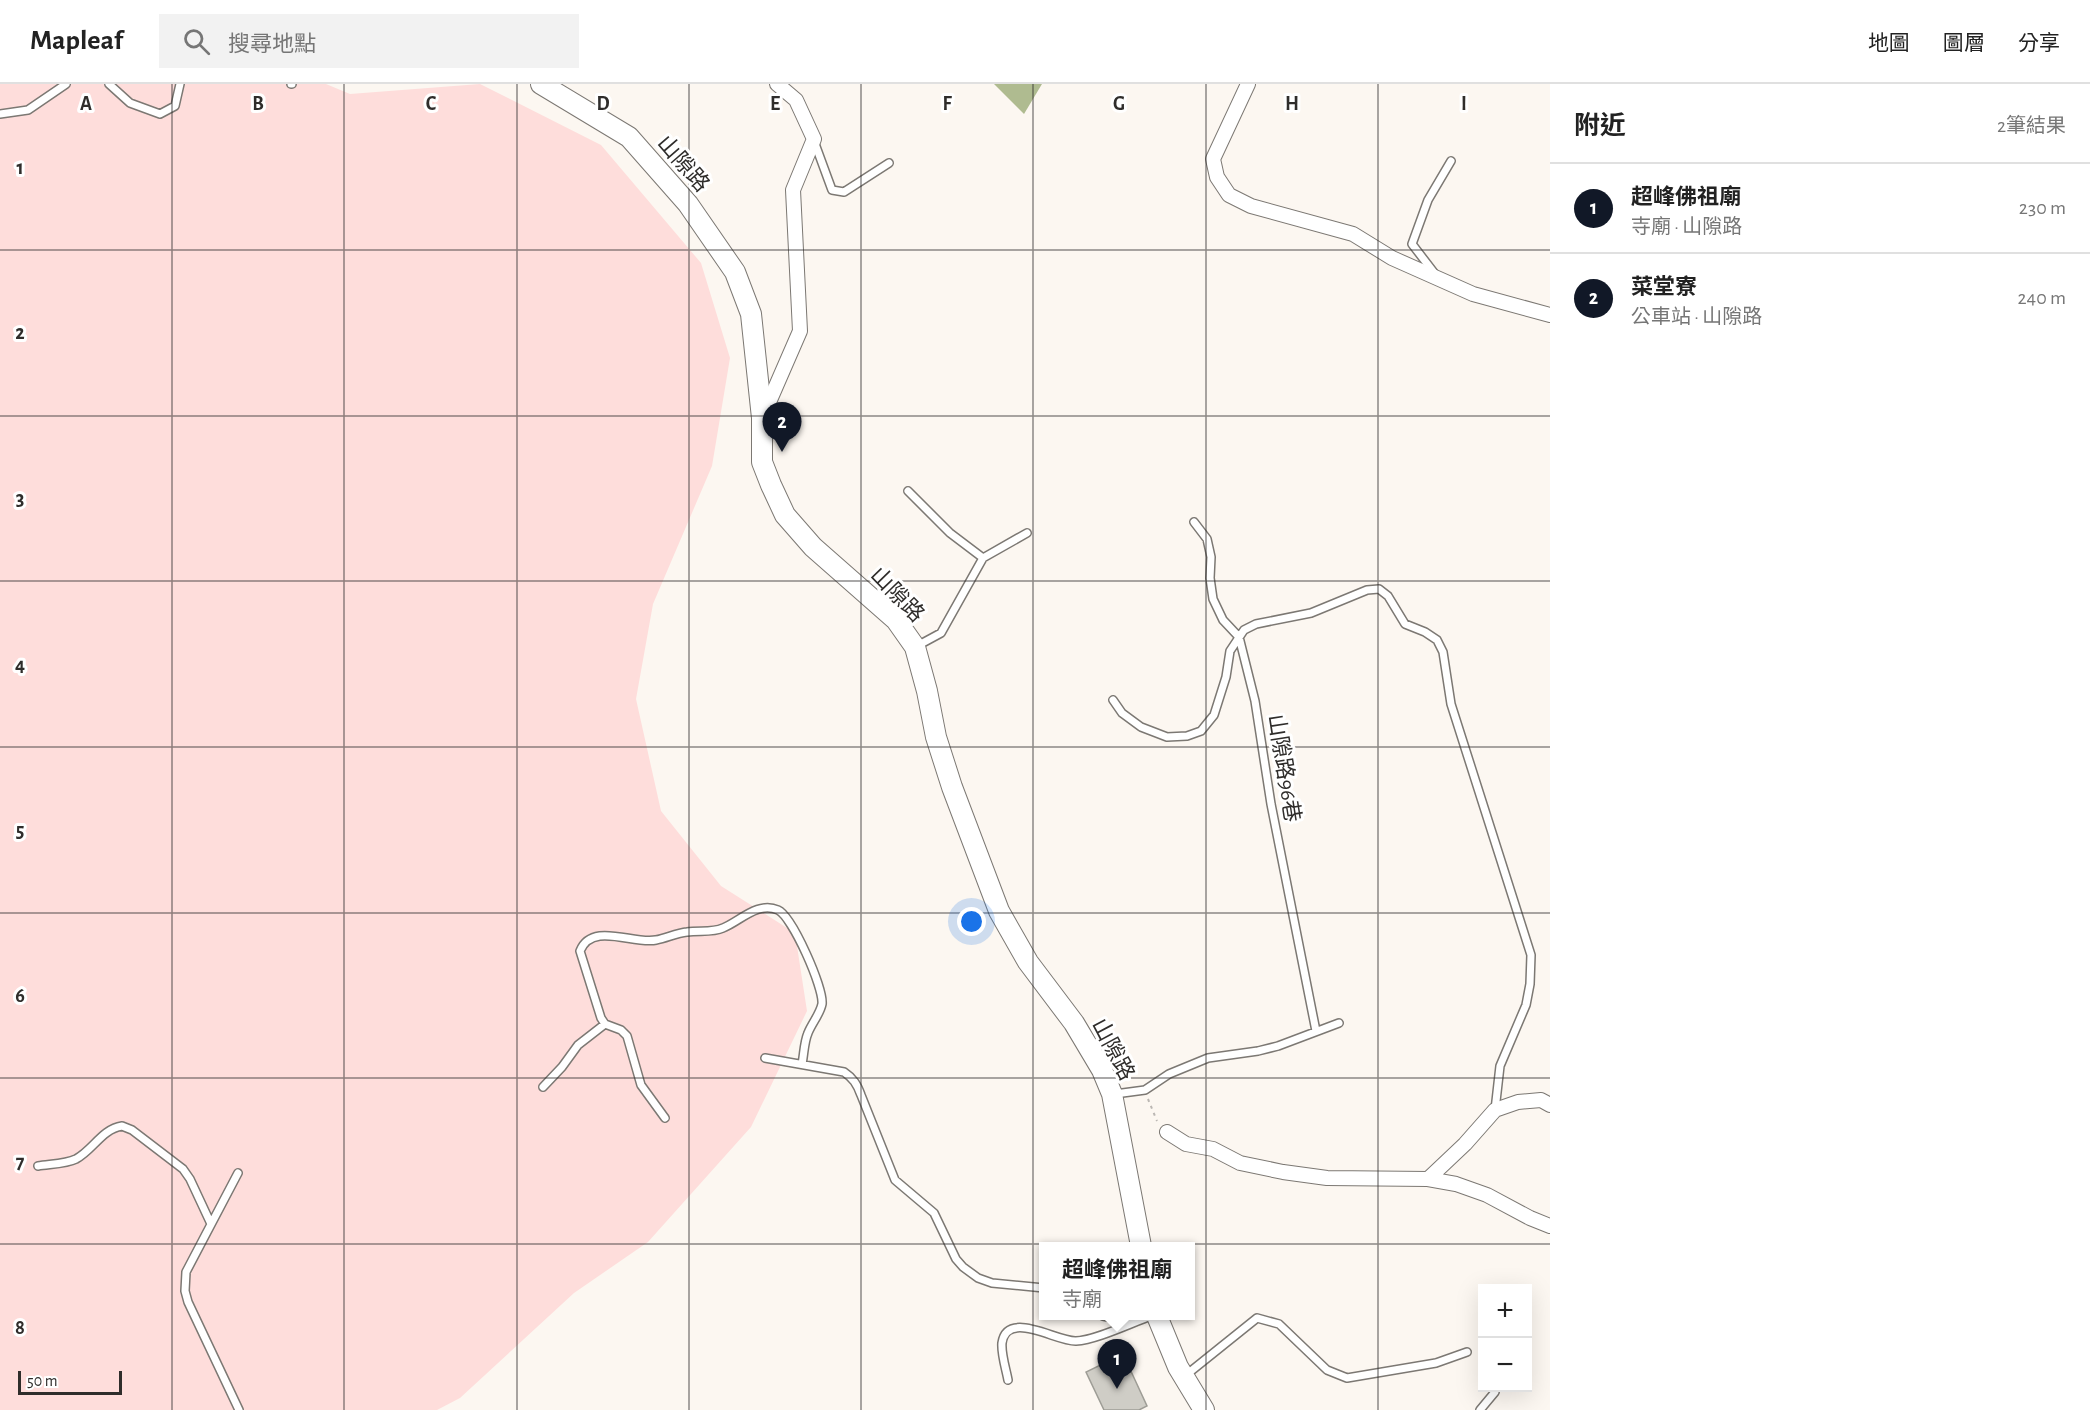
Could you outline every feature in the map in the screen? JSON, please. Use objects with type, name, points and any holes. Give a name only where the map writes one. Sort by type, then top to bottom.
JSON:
[{"type":"street","name":"山隙路","points":[[541,84],[628,137],[688,204],[735,273],[751,314],[762,418],[762,462],[784,515],[813,547],[896,620],[915,647],[939,747],[999,911],[1028,962],[1074,1023],[1102,1070],[1113,1094],[1140,1242]]},
{"type":"street","points":[[762,418],[800,331],[793,190],[814,139],[796,100],[777,84]]},
{"type":"street","points":[[1248,84],[1213,159],[1217,177],[1229,195],[1251,206],[1353,234],[1392,258],[1473,294],[1550,315]]},
{"type":"street","points":[[1428,1179],[1495,1110],[1518,1102],[1541,1100],[1550,1105]]},
{"type":"street","points":[[1167,1132],[1186,1143],[1213,1149],[1240,1163],[1283,1172],[1327,1178],[1428,1179],[1456,1184],[1487,1195],[1550,1226]]},
{"type":"street","points":[[1159,1320],[1178,1367],[1204,1410]]},
{"type":"lane","points":[[0,114],[28,110],[66,84]]},
{"type":"lane","points":[[109,84],[130,103],[160,114],[175,106],[180,84]]},
{"type":"lane","points":[[814,139],[832,190],[844,192],[889,163]]},
{"type":"lane","points":[[1438,279],[1412,244],[1428,200],[1451,161]]},
{"type":"lane","points":[[908,491],[950,533],[983,558]]},
{"type":"lane","name":"山隙路96巷","points":[[1194,522],[1206,538],[1209,548],[1213,599],[1223,620],[1239,637],[1255,701],[1271,804],[1316,1031]]},
{"type":"lane","points":[[915,647],[941,633],[983,558],[1027,533]]},
{"type":"lane","points":[[1113,700],[1122,713],[1141,727],[1167,737],[1187,736],[1201,731],[1214,715],[1226,677],[1230,651],[1244,630],[1256,624],[1311,613],[1367,590],[1379,589],[1389,596],[1405,624],[1437,640],[1443,652],[1451,704],[1466,755],[1531,955],[1530,984],[1526,1005],[1500,1066],[1495,1110]]},
{"type":"lane","points":[[665,1118],[641,1085],[627,1036],[621,1030],[605,1024],[601,1018],[580,951],[582,946],[593,939],[613,935],[655,941],[687,932],[722,928],[751,912],[767,907],[779,910],[786,916],[809,959],[819,984],[822,1000],[807,1036],[802,1064]]},
{"type":"lane","points":[[1113,1094],[1144,1090],[1169,1074],[1208,1058],[1278,1046],[1339,1023]]},
{"type":"lane","points":[[543,1087],[578,1046],[605,1024]]},
{"type":"lane","points":[[765,1058],[844,1072],[855,1081],[895,1180],[934,1213],[956,1259],[963,1267],[978,1278],[992,1283],[1039,1288]]},
{"type":"lane","points":[[38,1166],[79,1158],[108,1132],[122,1126],[132,1130],[183,1169],[211,1224]]},
{"type":"lane","points":[[238,1173],[186,1272],[185,1291],[238,1410]]},
{"type":"lane","points":[[1184,1377],[1257,1318],[1279,1324],[1328,1370],[1347,1378],[1436,1363],[1467,1352]]},
{"type":"lane","points":[[1123,1320],[1133,1322]]},
{"type":"lane","points":[[1008,1380],[1002,1343],[1007,1331],[1013,1327],[1024,1327],[1076,1341],[1139,1320]]},
{"type":"lane","points":[[1480,1410],[1495,1392]]},
{"type":"path","points":[[1144,1090],[1156,1120],[1167,1132]]},
{"type":"shaded area","points":[[0,84],[326,84],[350,94],[480,84],[601,145],[701,263],[730,358],[712,466],[653,604],[636,699],[661,811],[721,886],[795,933],[807,1011],[751,1127],[648,1242],[574,1293],[460,1398],[437,1410],[0,1410]]},
{"type":"shaded area","points":[[994,84],[1042,84],[1024,114]]},
{"type":"building","points":[[1123,1354],[1147,1406],[1139,1410],[1104,1410],[1086,1372]]},
{"type":"place","name":"菜堂寮","points":[[782,452]]},
{"type":"place","name":"超峰佛祖廟","points":[[1117,1389]]}]
